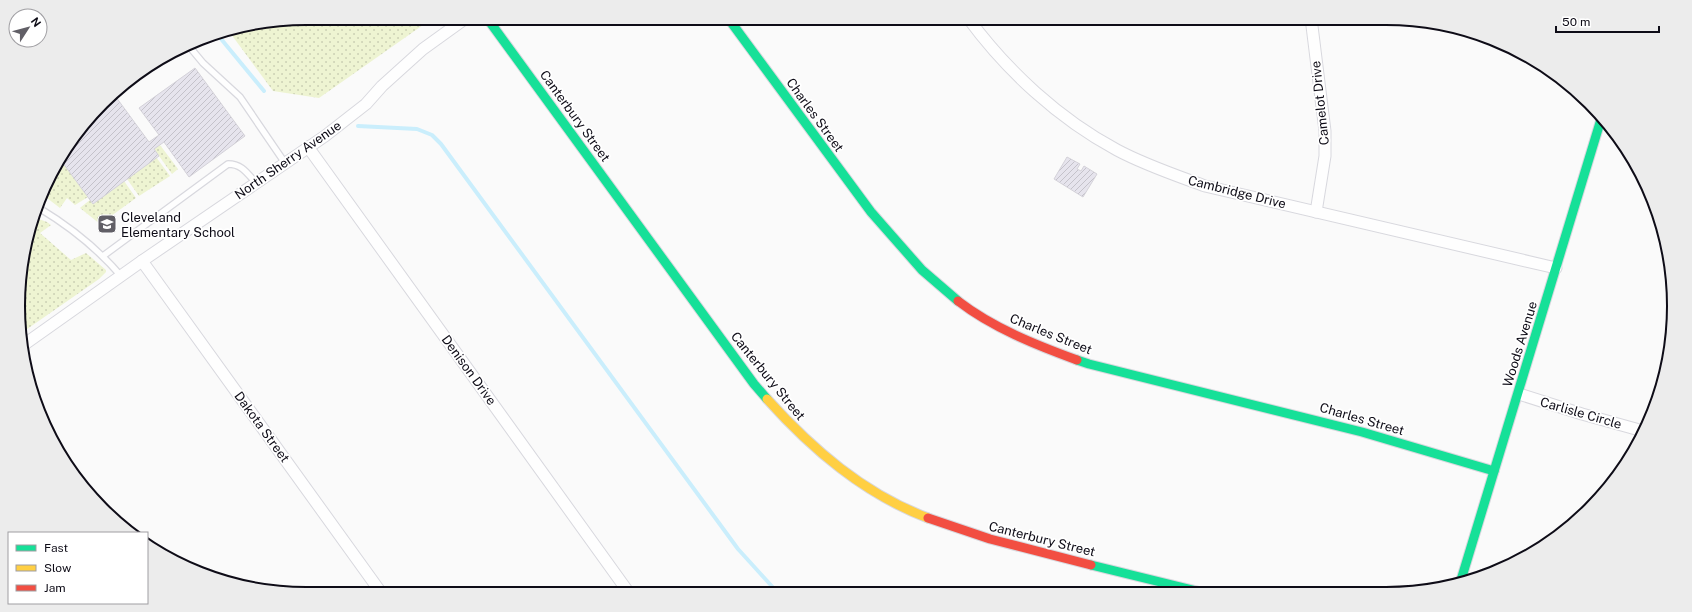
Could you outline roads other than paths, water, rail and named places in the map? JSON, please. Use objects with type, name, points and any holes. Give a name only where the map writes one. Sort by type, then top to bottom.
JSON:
[{"type":"street","name":"North Sherry Avenue","points":[[27,342],[355,113],[414,57],[457,25]]},
{"type":"street","name":"Canterbury Street","points":[[492,25],[754,384],[798,432],[826,457],[882,496],[912,512],[940,524],[1011,545],[1181,587]]},
{"type":"street","name":"Charles Street","points":[[733,25],[887,233],[910,259],[933,280],[983,318],[1017,336],[1089,364],[1362,432],[1494,471]]},
{"type":"street","name":"Cambridge Drive","points":[[974,25],[999,57],[1023,81],[1062,114],[1117,150],[1148,166],[1205,186],[1556,268]]},
{"type":"street","name":"Camelot Drive","points":[[1312,25],[1325,131],[1325,156],[1316,212]]},
{"type":"street","name":"Woods Avenue","points":[[1463,576],[1600,124]]},
{"type":"street","name":"Denison Drive","points":[[308,147],[625,587]]},
{"type":"street","name":"Dakota Street","points":[[142,261],[377,587]]},
{"type":"street","name":"Carlisle Circle","points":[[1519,394],[1638,430]]},
{"type":"lane","points":[[192,49],[203,63],[240,97],[285,163]]},
{"type":"lane","points":[[103,256],[228,164],[236,164],[243,168],[256,183]]},
{"type":"lane","points":[[42,210],[51,215],[103,256],[121,276]]},
{"type":"waterway","points":[[221,39],[264,91]]},
{"type":"waterway","points":[[358,126],[417,129],[432,135],[441,144],[738,549],[773,587]]},
{"type":"place","name":"Cleveland Elementary School","points":[[107,224]]}]
